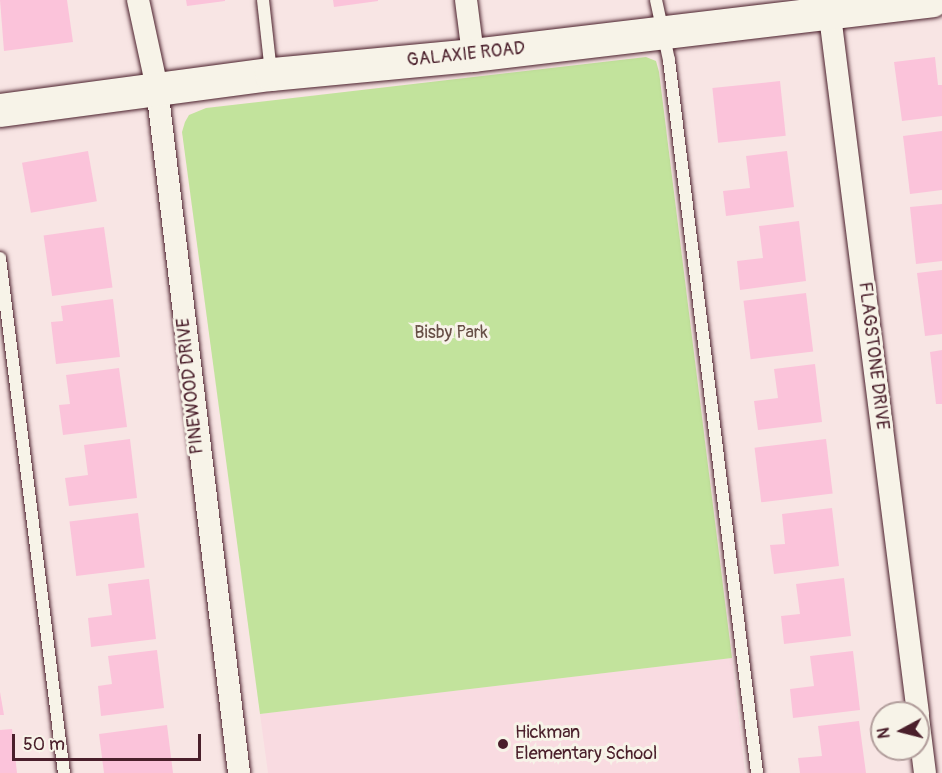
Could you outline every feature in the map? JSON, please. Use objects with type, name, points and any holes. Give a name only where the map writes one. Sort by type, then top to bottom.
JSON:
[{"type":"street","name":"PINEWOOD DRIVE","points":[[138,0],[157,88],[239,773]]},
{"type":"street","points":[[466,0],[473,55]]},
{"type":"street","name":"GALAXIE ROAD","points":[[0,110],[272,74],[473,55],[661,32],[829,6],[932,0]]},
{"type":"street","name":"FLAGSTONE DRIVE","points":[[829,6],[916,701]]},
{"type":"lane","points":[[263,0],[272,74]]},
{"type":"lane","points":[[656,0],[661,32],[669,60],[758,773]]},
{"type":"lane","points":[[0,258],[64,773]]},
{"type":"shaded area","name":"Hickman Elementary School","points":[[732,658],[745,773],[268,773],[260,714]]},
{"type":"green space","name":"Bisby Park","points":[[646,57],[656,61],[659,72],[732,658],[260,714],[182,132],[189,115],[206,108]]},
{"type":"building","points":[[0,0],[67,0],[73,42],[4,51]]},
{"type":"building","points":[[186,0],[225,0],[225,1],[187,6]]},
{"type":"building","points":[[333,0],[378,0],[378,1],[334,7]]},
{"type":"building","points":[[935,57],[938,85],[942,85],[942,116],[902,121],[894,62]]},
{"type":"building","points":[[780,81],[786,136],[718,143],[712,88]]},
{"type":"building","points":[[942,131],[942,190],[910,194],[903,136]]},
{"type":"building","points":[[88,151],[97,201],[31,213],[22,163]]},
{"type":"building","points":[[787,151],[794,207],[726,216],[723,191],[750,188],[746,156]]},
{"type":"building","points":[[942,204],[942,261],[916,264],[910,207]]},
{"type":"building","points":[[799,221],[806,281],[740,290],[737,261],[763,258],[759,226]]},
{"type":"building","points":[[104,227],[112,287],[52,296],[44,235]]},
{"type":"building","points":[[942,270],[942,334],[925,336],[917,273]]},
{"type":"building","points":[[806,293],[813,352],[751,359],[743,301]]},
{"type":"building","points":[[113,299],[120,357],[56,364],[51,322],[63,321],[61,306]]},
{"type":"building","points":[[942,350],[942,404],[936,404],[930,352]]},
{"type":"building","points":[[815,364],[822,422],[758,430],[754,401],[778,398],[774,369]]},
{"type":"building","points":[[119,368],[127,427],[63,435],[59,405],[70,404],[66,375]]},
{"type":"building","points":[[130,439],[137,498],[69,506],[65,478],[88,475],[84,445]]},
{"type":"building","points":[[826,439],[833,494],[761,502],[755,448]]},
{"type":"building","points":[[832,508],[839,566],[774,574],[770,545],[785,544],[782,514]]},
{"type":"building","points":[[138,513],[145,568],[76,576],[70,521]]},
{"type":"building","points":[[844,578],[851,636],[784,644],[781,616],[800,614],[796,584]]},
{"type":"building","points":[[149,579],[156,639],[91,647],[88,618],[112,615],[108,584]]},
{"type":"building","points":[[157,650],[164,708],[101,716],[98,686],[112,684],[108,656]]},
{"type":"building","points":[[853,651],[860,710],[793,718],[790,689],[814,686],[810,656]]},
{"type":"building","points":[[0,692],[4,715],[0,715]]},
{"type":"building","points":[[859,721],[866,773],[800,773],[798,758],[822,756],[818,726]]},
{"type":"building","points":[[167,725],[173,773],[104,773],[99,734]]},
{"type":"building","points":[[12,729],[17,773],[0,773],[0,730]]},
{"type":"place","name":"Hickman Elementary School","points":[[503,744]]}]
